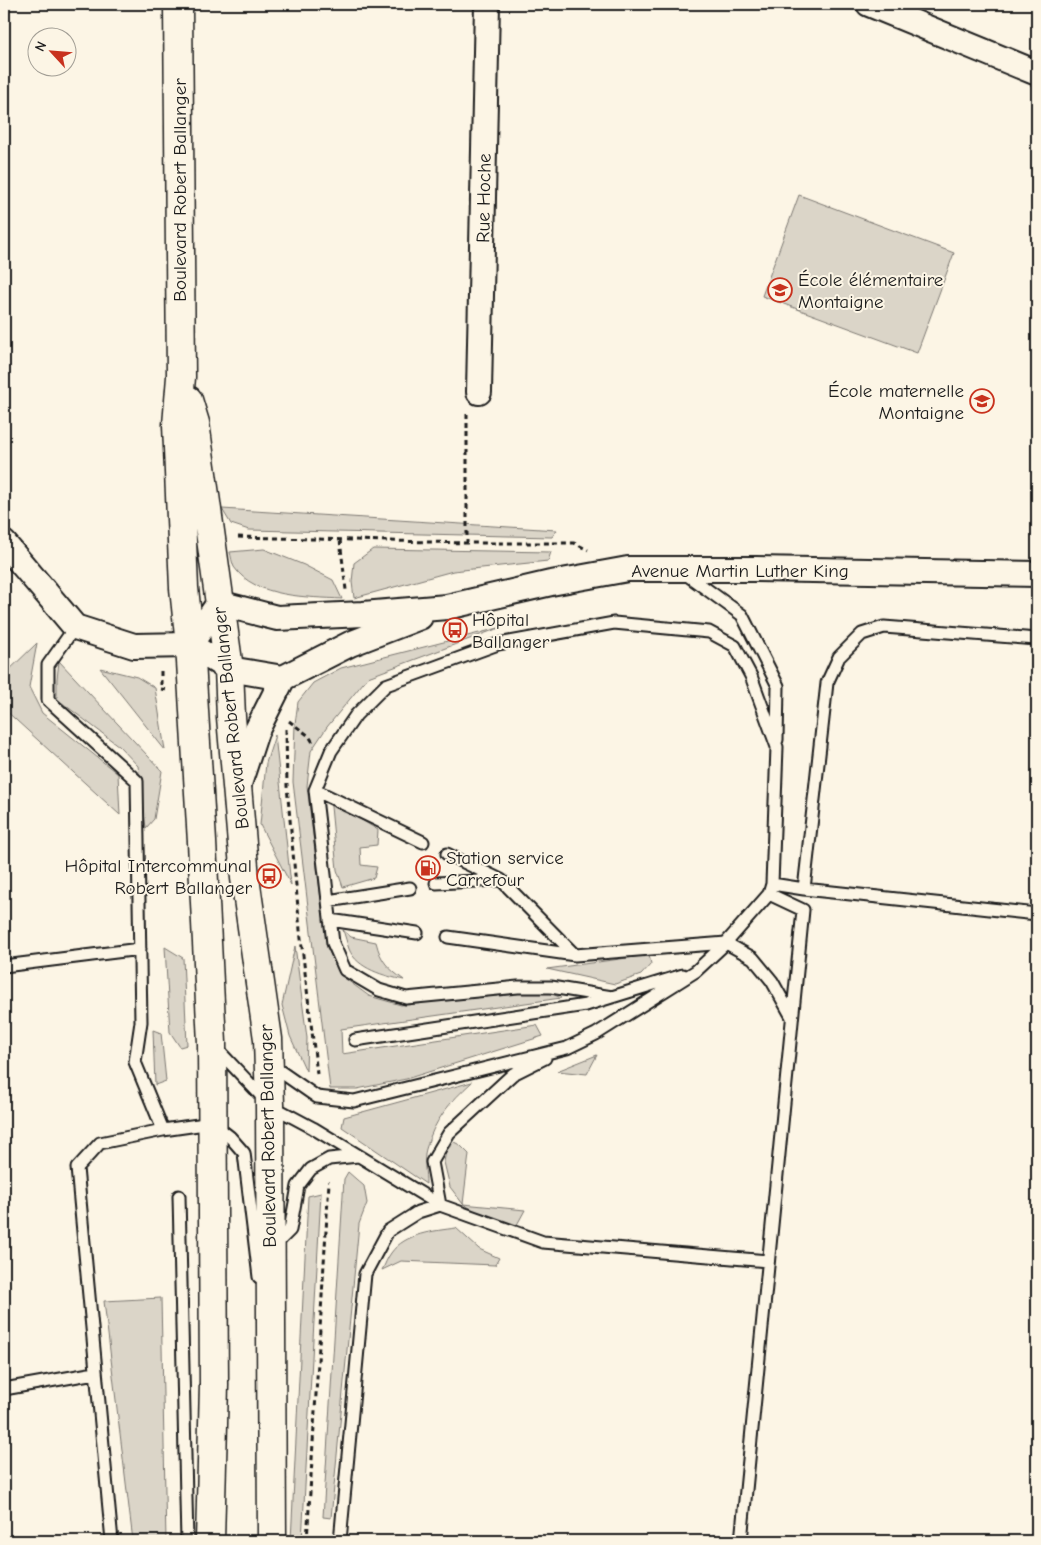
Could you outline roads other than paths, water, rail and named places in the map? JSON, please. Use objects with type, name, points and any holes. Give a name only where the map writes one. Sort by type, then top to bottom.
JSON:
[{"type":"main road","name":"Boulevard Robert Ballanger","points":[[178,4],[181,377],[177,425],[184,588],[190,645],[212,1043],[214,1385],[210,1541]]},
{"type":"main road","name":"Boulevard Robert Ballanger","points":[[181,377],[195,423],[229,669],[245,878],[268,1040],[272,1541]]},
{"type":"street","name":"Rue Hoche","points":[[479,392],[487,4]]},
{"type":"street","points":[[869,4],[1037,74]]},
{"type":"street","points":[[4,543],[76,627],[134,646],[190,645],[229,669],[283,678],[256,732],[238,789]]},
{"type":"street","name":"Avenue Martin Luther King","points":[[283,678],[350,644],[447,607],[551,583],[628,569],[756,569],[1037,574]]},
{"type":"street","points":[[190,645],[219,603]]},
{"type":"street","name":"Avenue Martin Luther King","points":[[219,603],[277,618],[350,615],[447,607]]},
{"type":"lane","points":[[440,1206],[432,1162],[449,1133],[513,1074],[596,1034],[696,971],[726,943],[771,889],[778,686],[742,615],[680,569]]},
{"type":"lane","points":[[612,997],[551,987],[518,987],[406,998],[379,990],[345,970],[333,943],[315,790],[331,751],[356,715],[386,685],[498,644],[614,623],[709,632],[735,646],[751,676],[777,747]]},
{"type":"lane","points":[[76,627],[48,665],[48,700],[137,781],[141,1022],[135,1062],[163,1130]]},
{"type":"lane","points":[[804,889],[827,683],[839,656],[862,634],[884,627],[1037,639]]},
{"type":"lane","points":[[315,790],[423,842]]},
{"type":"lane","points":[[447,854],[501,880],[575,955]]},
{"type":"lane","points":[[436,883],[501,880]]},
{"type":"lane","points":[[328,901],[410,888]]},
{"type":"lane","points":[[771,889],[804,889],[1037,914]]},
{"type":"lane","points":[[741,1541],[803,910],[771,889]]},
{"type":"lane","points":[[330,920],[418,933]]},
{"type":"lane","points":[[448,937],[575,955],[726,943],[753,958],[772,981],[792,1017]]},
{"type":"lane","points":[[4,966],[140,949]]},
{"type":"lane","points":[[354,1040],[586,1005],[696,971]]},
{"type":"lane","points":[[212,1043],[270,1105],[313,1128],[440,1206],[543,1242],[768,1261]]},
{"type":"lane","points":[[269,1063],[317,1097],[354,1101],[567,1048]]},
{"type":"lane","points":[[112,1541],[77,1168],[100,1143],[163,1130],[212,1124],[230,1136],[244,1153],[270,1372]]},
{"type":"lane","points":[[270,1251],[290,1230],[298,1186],[311,1169],[329,1159],[358,1156]]},
{"type":"lane","points":[[179,1196],[187,1541]]},
{"type":"lane","points":[[340,1541],[365,1274],[388,1231],[418,1212],[440,1206]]},
{"type":"lane","points":[[4,1389],[95,1373]]},
{"type":"place","name":"École élémentaire Montaigne","points":[[780,290]]},
{"type":"place","name":"École maternelle Montaigne","points":[[982,401]]},
{"type":"place","name":"Hôpital Ballanger","points":[[455,630]]},
{"type":"place","name":"Station service Carrefour","points":[[428,868]]},
{"type":"place","name":"Hôpital Intercommunal Robert Ballanger","points":[[269,876]]}]
